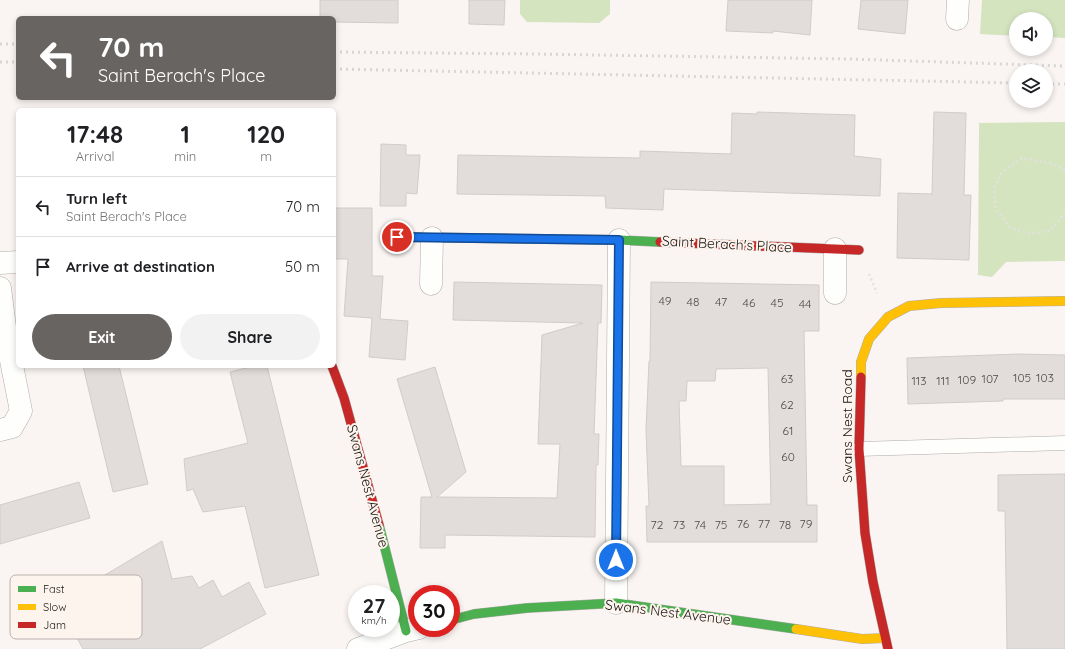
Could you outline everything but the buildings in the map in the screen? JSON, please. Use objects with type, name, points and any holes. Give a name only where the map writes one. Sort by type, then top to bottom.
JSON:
[{"type":"street","name":"Saint Berach's Place","points":[[397,237],[619,240],[859,250]]},
{"type":"street","points":[[431,284],[432,238]]},
{"type":"street","points":[[616,603],[619,240]]},
{"type":"street","points":[[835,249],[835,293]]},
{"type":"street","points":[[0,263],[16,262]]},
{"type":"street","points":[[0,288],[6,335],[21,411],[12,427],[0,430]]},
{"type":"street","name":"Swans Nest Road","points":[[888,649],[872,582],[865,533],[859,449],[861,362],[869,339],[888,317],[909,306],[941,302],[1065,302]]},
{"type":"street","name":"Swans Nest Avenue","points":[[333,368],[338,378],[364,470],[408,614]]},
{"type":"street","name":"Swans Nest Avenue","points":[[460,618],[474,614],[527,608],[616,603],[862,639],[885,638]]},
{"type":"street","name":"Swans Nest Avenue","points":[[358,649],[408,632]]},
{"type":"lane","points":[[859,449],[1065,443]]},
{"type":"path","points":[[1065,170],[1052,164],[1022,158],[1002,172],[994,189],[996,210],[1010,227],[1029,234],[1050,231],[1064,214],[1065,210]]},
{"type":"path","points":[[859,250],[888,317]]},
{"type":"green space","points":[[520,0],[610,0],[610,14],[599,23],[527,22],[520,14]]},
{"type":"green space","points":[[982,0],[1065,0],[1065,38],[1053,37],[1053,12],[1009,12],[1009,36],[980,34]]},
{"type":"green space","points":[[1065,122],[1065,261],[1006,262],[992,277],[978,275],[979,123]]},
{"type":"railway","points":[[0,44],[16,44]]},
{"type":"railway","points":[[336,52],[849,59],[1065,66]]},
{"type":"railway","points":[[0,62],[16,62]]},
{"type":"railway","points":[[336,69],[1009,83]]},
{"type":"railway","points":[[1053,84],[1065,84]]},
{"type":"traffic: fast","points":[[397,237],[619,240],[660,242]]},
{"type":"traffic: fast","points":[[379,525],[406,631]]},
{"type":"traffic: fast","points":[[460,618],[474,614],[527,608],[616,603],[796,629]]},
{"type":"traffic: slow","points":[[861,377],[861,362],[869,339],[888,317],[909,306],[941,303],[1065,301]]},
{"type":"traffic: slow","points":[[796,629],[862,639],[885,638]]},
{"type":"traffic: jam","points":[[660,242],[859,250]]},
{"type":"traffic: jam","points":[[333,368],[344,398],[379,525]]},
{"type":"traffic: jam","points":[[861,377],[859,449],[865,533],[873,582],[888,649]]},
{"type":"route","points":[[397,237],[619,240],[616,560]]}]
